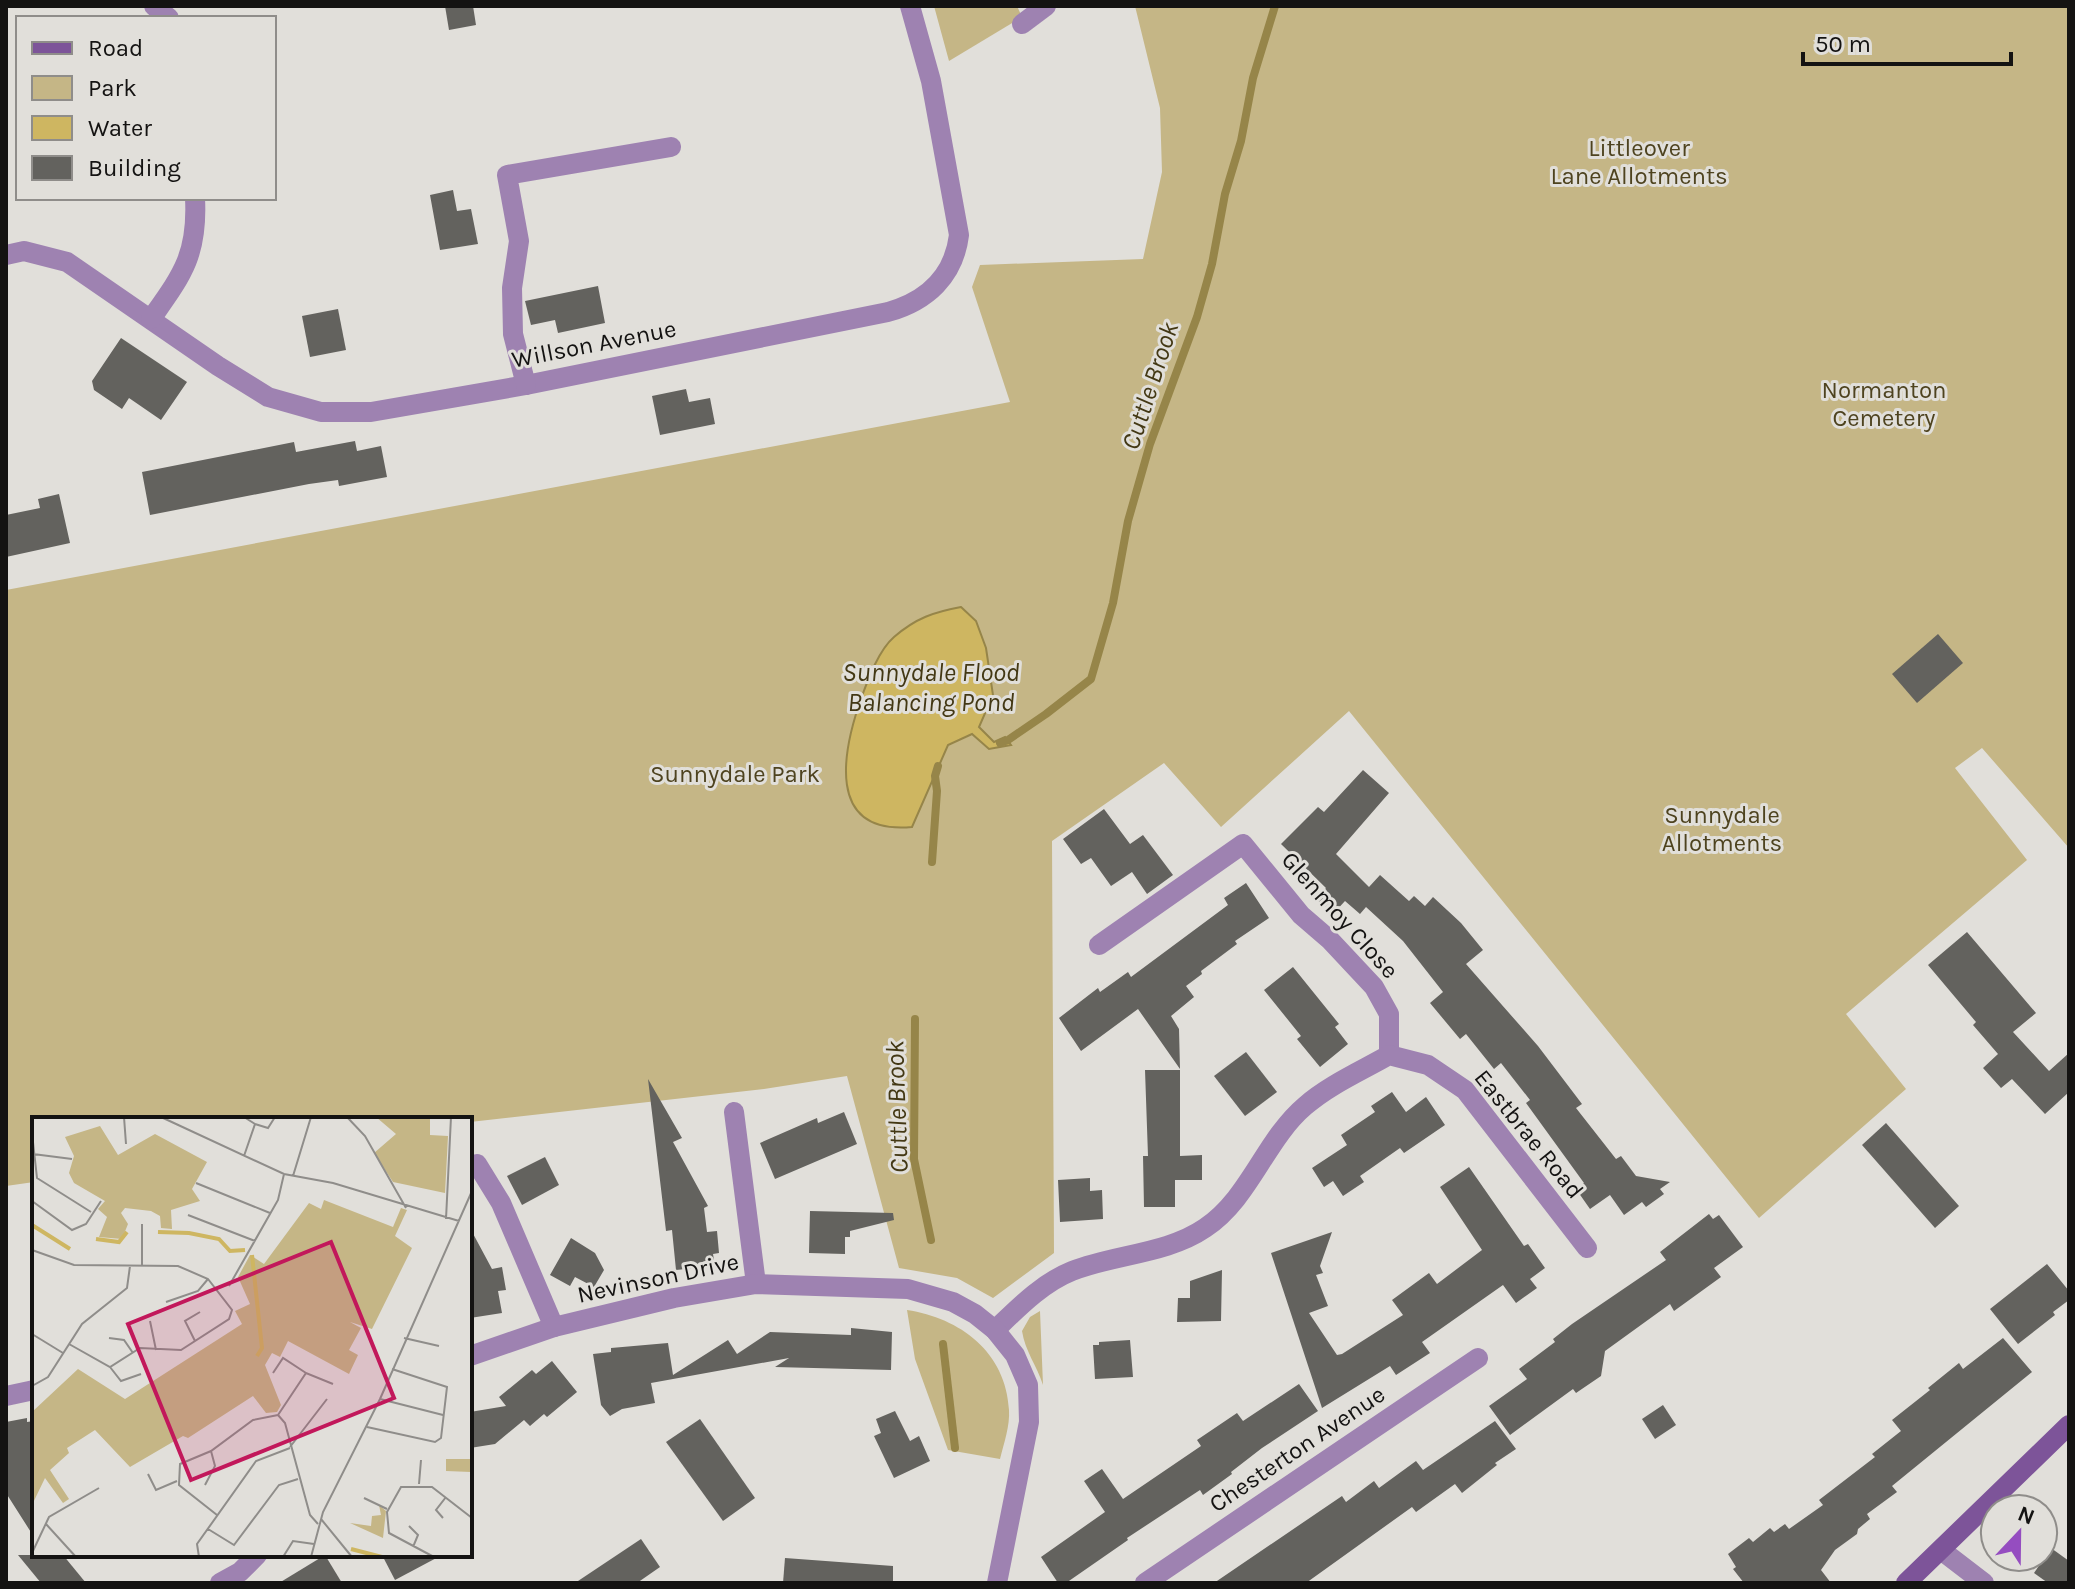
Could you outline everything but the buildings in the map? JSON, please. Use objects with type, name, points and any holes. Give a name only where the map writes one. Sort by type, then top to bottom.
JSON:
[{"type":"street","name":"Willson Avenue","points":[[6,255],[24,251],[67,262],[268,397],[321,412],[371,412],[526,385],[888,312],[913,303],[938,284],[953,260],[958,244],[959,223],[931,81],[910,6]]},
{"type":"street","points":[[1022,24],[1046,6]]},
{"type":"street","points":[[526,385],[513,334],[512,288],[519,241],[511,211],[507,175],[671,147]]},
{"type":"street","points":[[151,319],[177,282],[191,255],[195,200]]},
{"type":"street","name":"Glenmoy Close","points":[[1099,945],[1243,844],[1301,915],[1330,940],[1374,987],[1389,1014],[1389,1055]]},
{"type":"street","points":[[995,1330],[1048,1284],[1071,1271],[1175,1243],[1203,1230],[1226,1210],[1255,1174],[1278,1137],[1305,1106],[1389,1055]]},
{"type":"street","name":"Eastbrae Road","points":[[1389,1055],[1428,1065],[1465,1090],[1587,1248]]},
{"type":"street","points":[[734,1112],[756,1284]]},
{"type":"street","points":[[477,1164],[501,1203],[554,1327]]},
{"type":"street","name":"Nevinson Drive","points":[[472,1355],[554,1327],[674,1298],[756,1284],[908,1289],[953,1302],[995,1330],[1015,1355],[1028,1385],[1029,1422],[997,1583]]},
{"type":"street","name":"Chesterton Avenue","points":[[1145,1583],[1478,1358]]},
{"type":"street","points":[[6,1396],[32,1390]]},
{"type":"street","points":[[1906,1583],[2069,1425]]},
{"type":"street","points":[[1941,1550],[1984,1583]]},
{"type":"street","points":[[220,1583],[240,1572],[255,1557]]},
{"type":"green space","points":[[934,6],[1017,6],[1022,17],[949,61]]},
{"type":"green space","points":[[1135,6],[2069,6],[2069,848],[1982,748],[1955,768],[2027,860],[1846,1014],[1906,1089],[1759,1218],[1349,711],[1221,827],[1164,763],[1052,841],[1054,1253],[993,1298],[957,1278],[899,1268],[847,1076],[764,1089],[472,1122],[472,1117],[32,1117],[32,1182],[6,1186],[6,590],[1010,402],[972,287],[980,265],[1143,259],[1162,172],[1160,108]]},
{"type":"green space","points":[[907,1310],[926,1314],[962,1330],[977,1341],[999,1371],[1009,1410],[1000,1459],[948,1450],[915,1359]]},
{"type":"green space","points":[[1040,1311],[1043,1385],[1022,1331],[1030,1317]]},
{"type":"water","name":"Sunnydale Flood Balancing Pond","points":[[961,607],[976,621],[986,648],[993,695],[979,727],[994,742],[1005,737],[1011,745],[989,749],[972,734],[948,745],[912,827],[884,826],[864,817],[852,803],[847,784],[849,740],[862,696],[879,656],[894,637],[926,617]]},
{"type":"waterway","name":"Cuttle Brook","points":[[1000,743],[1046,714],[1091,679],[1113,603],[1128,521],[1150,444],[1197,317],[1212,264],[1253,78],[1275,6]]},
{"type":"waterway","name":"Cuttle Brook","points":[[932,862],[938,766]]},
{"type":"waterway","name":"Cuttle Brook","points":[[915,1019],[914,1159],[931,1240]]},
{"type":"waterway","name":"Cuttle Brook","points":[[943,1344],[955,1448]]},
{"type":"park label","name":"Littleover Lane Allotments","points":[[1639,162]]},
{"type":"park label","name":"Normanton Cemetery","points":[[1884,404]]},
{"type":"park label","name":"Sunnydale Park","points":[[735,774]]},
{"type":"park label","name":"Sunnydale Allotments","points":[[1722,829]]}]
